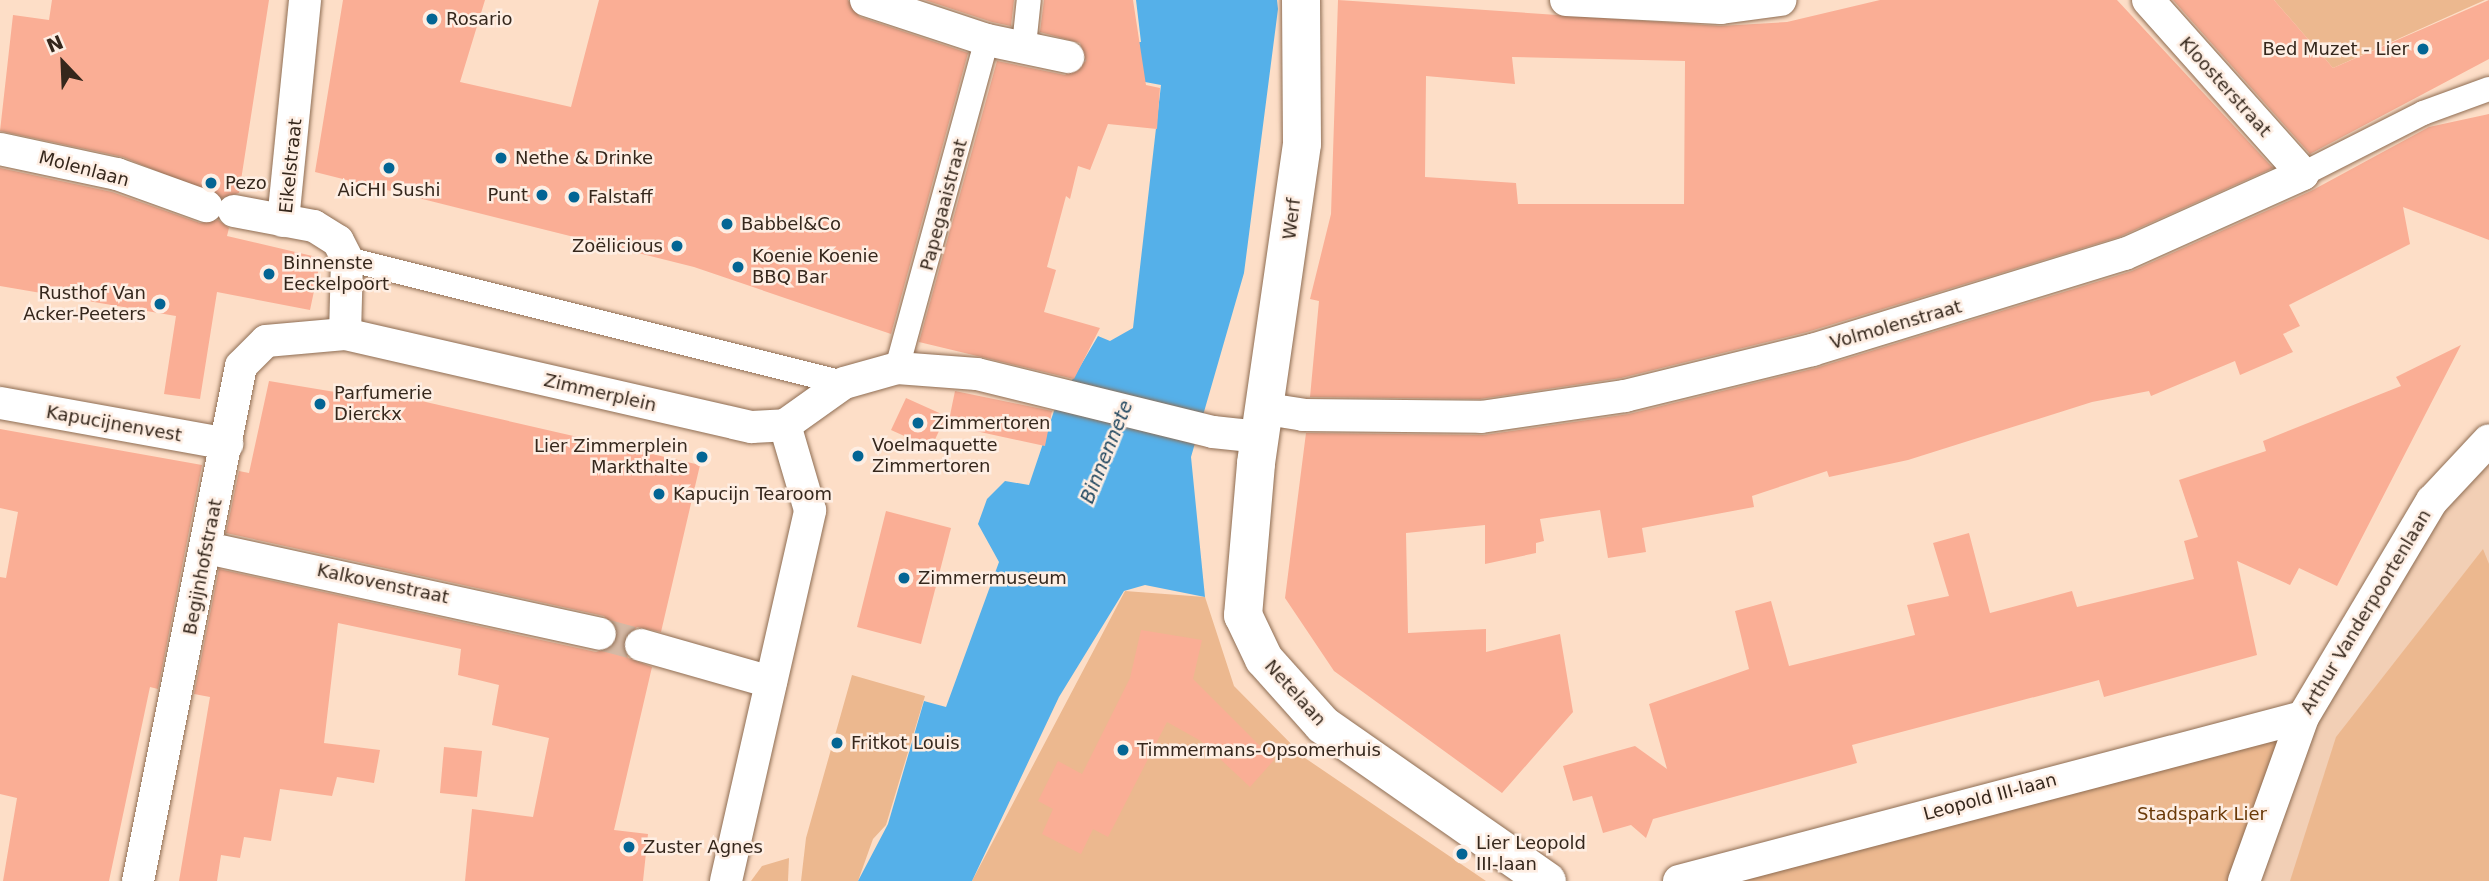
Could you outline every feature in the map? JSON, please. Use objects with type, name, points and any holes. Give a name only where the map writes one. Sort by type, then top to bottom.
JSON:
[{"type":"street","name":"Eikelstraat","points":[[305,0],[284,221],[314,226],[338,241],[347,259]]},
{"type":"street","points":[[866,0],[1001,43],[1068,57]]},
{"type":"street","name":"Papegaaistraat","points":[[897,368],[1001,43],[1025,36],[1030,0]]},
{"type":"street","name":"Werf","points":[[1239,427],[1302,144],[1301,0]]},
{"type":"street","points":[[1566,0],[1721,8],[1780,0]]},
{"type":"street","name":"Kloosterstraat","points":[[2148,0],[2302,174]]},
{"type":"street","name":"Volmolenstraat","points":[[1239,427],[1303,415],[1482,417],[1625,396],[1812,350],[2087,267],[2193,228],[2423,113],[2489,89]]},
{"type":"street","name":"Molenlaan","points":[[0,149],[117,174],[220,209],[284,221]]},
{"type":"street","points":[[345,334],[347,259],[844,383]]},
{"type":"street","name":"Zimmerplein","points":[[345,334],[729,423],[785,425]]},
{"type":"street","name":"Begijnhofstraat","points":[[138,881],[207,548],[241,366],[255,349],[278,338],[345,334]]},
{"type":"street","points":[[726,881],[810,510],[785,425],[844,383],[897,368],[976,374],[1062,394],[1239,427]]},
{"type":"street","name":"Kapucijnenvest","points":[[0,403],[227,444]]},
{"type":"street","name":"Netelaan","points":[[1239,427],[1243,615],[1264,659],[1323,725],[1547,881]]},
{"type":"street","name":"Arthur Vanderpoortenlaan","points":[[2244,881],[2303,716],[2432,501],[2489,440]]},
{"type":"street","name":"Kalkovenstraat","points":[[207,548],[558,622],[600,634]]},
{"type":"street","points":[[641,646],[771,682]]},
{"type":"street","name":"Leopold III-laan","points":[[1679,881],[2303,716]]},
{"type":"shaded area","points":[[2489,455],[2489,881],[2255,881],[2303,717],[2432,501]]},
{"type":"green space","points":[[2274,0],[2485,0],[2333,68]]},
{"type":"green space","points":[[2483,549],[2489,564],[2489,881],[2290,881],[2336,737]]},
{"type":"green space","points":[[1125,591],[1205,597],[1234,686],[1305,758],[1486,881],[972,881]]},
{"type":"green space","points":[[852,675],[925,696],[886,825],[873,839],[858,881],[801,881],[806,838]]},
{"type":"green space","name":"Stadspark Lier","points":[[2303,717],[2255,881],[1727,881]]},
{"type":"green space","points":[[789,858],[788,881],[751,881],[762,866]]},
{"type":"water","name":"Binnennete","points":[[1136,0],[1277,0],[1244,273],[1191,457],[1205,597],[1145,585],[1124,591],[1059,697],[972,881],[858,881],[888,824],[924,701],[946,707],[999,562],[978,524],[987,499],[1005,481],[1029,485],[1054,411],[1098,336],[1110,341],[1133,328],[1161,85],[1087,71],[1084,45],[1141,42]]},
{"type":"building","points":[[52,0],[269,0],[239,193],[222,198],[123,157],[0,131],[13,15],[49,20]]},
{"type":"building","points":[[343,0],[485,0],[460,82],[571,107],[599,0],[848,0],[860,17],[968,53],[891,334],[694,267],[315,172]]},
{"type":"building","points":[[925,0],[1014,0],[1011,26],[992,22]]},
{"type":"building","points":[[1044,0],[1133,0],[1146,85],[1160,88],[1157,129],[1108,124],[1090,170],[1078,166],[1070,199],[1066,196],[1047,267],[1056,270],[1044,312],[1100,328],[1074,379],[919,342],[997,61],[1065,75],[1086,61],[1080,43],[1040,32]]},
{"type":"building","points":[[1338,0],[1720,26],[1787,22],[1880,0],[2117,0],[2273,168],[2119,237],[1807,332],[1621,378],[1480,399],[1310,397],[1319,301],[1310,299],[1331,214]],"holes":[[[1512,57],[1685,61],[1684,204],[1518,204],[1516,183],[1425,177],[1426,76],[1515,84]]]},
{"type":"building","points":[[2173,0],[2274,0],[2333,68],[2489,0],[2489,59],[2310,154]]},
{"type":"building","points":[[2489,114],[2489,240],[2403,207],[2410,244],[2289,305],[2300,326],[2283,334],[2293,352],[2240,375],[2235,361],[2151,396],[2149,391],[2092,402],[1908,460],[1829,477],[1827,471],[1752,496],[1754,507],[1642,528],[1646,552],[1608,558],[1600,510],[1540,519],[1544,541],[1536,543],[1536,553],[1485,564],[1485,525],[1406,533],[1408,633],[1486,629],[1486,652],[1560,634],[1573,712],[1502,793],[1334,671],[1285,598],[1306,433],[1484,435],[1629,414],[1816,368],[2132,271],[2311,191],[2429,127]]},
{"type":"building","points":[[0,168],[112,192],[200,223],[218,220],[229,228],[227,236],[321,258],[310,310],[217,292],[200,399],[164,394],[176,316],[0,286]]},
{"type":"building","points":[[2461,345],[2337,586],[2299,568],[2290,585],[2237,561],[2257,655],[2104,697],[2099,680],[1852,745],[1857,763],[1653,819],[1646,838],[1631,825],[1603,833],[1592,796],[1573,801],[1563,766],[1635,746],[1667,769],[1649,704],[1749,669],[1735,611],[1771,601],[1789,666],[1915,635],[1907,605],[1949,596],[1933,543],[1969,533],[1990,613],[2072,591],[2077,607],[2194,579],[2184,541],[2198,537],[2179,480],[2266,451],[2263,441],[2401,386],[2396,377]]},
{"type":"building","points":[[269,381],[365,397],[369,389],[700,465],[661,632],[637,627],[623,641],[628,658],[652,667],[614,830],[648,834],[643,881],[465,881],[472,809],[533,817],[549,738],[492,725],[499,685],[458,675],[461,649],[338,623],[324,743],[380,750],[374,783],[337,777],[332,796],[280,789],[271,841],[244,837],[240,858],[221,855],[217,881],[179,881],[210,697],[194,694],[219,569],[596,652],[613,647],[618,637],[604,616],[226,533],[239,471],[249,473]]},
{"type":"building","points":[[955,391],[1052,411],[1045,446],[948,425]]},
{"type":"building","name":"Zimmertoren","points":[[906,398],[946,416],[931,448],[891,430]]},
{"type":"building","points":[[0,429],[202,465],[158,689],[150,687],[109,881],[3,881],[17,798],[0,794],[0,577],[6,578],[18,512],[0,508]]},
{"type":"building","name":"Zimmermuseum","points":[[886,511],[951,528],[921,644],[857,627]]},
{"type":"building","name":"Timmermans-Opsomerhuis","points":[[1141,630],[1202,640],[1193,679],[1274,760],[1250,787],[1201,741],[1167,722],[1108,837],[1093,829],[1081,854],[1042,834],[1053,809],[1038,801],[1058,761],[1082,774],[1130,678]]},
{"type":"building","points":[[444,747],[482,751],[477,797],[440,793]]},
{"type":"tunnel","points":[[600,634],[641,645]]},
{"type":"place","name":"Rosario","points":[[432,19]]},
{"type":"place","name":"Bed Muzet - Lier","points":[[2423,49]]},
{"type":"place","name":"Nethe & Drinke","points":[[501,158]]},
{"type":"place","name":"AiCHI Sushi","points":[[389,168]]},
{"type":"place","name":"Pezo","points":[[211,183]]},
{"type":"place","name":"Punt","points":[[542,195]]},
{"type":"place","name":"Falstaff","points":[[574,197]]},
{"type":"place","name":"Babbel&Co","points":[[727,224]]},
{"type":"place","name":"Zoëlicious","points":[[677,246]]},
{"type":"place","name":"Koenie Koenie BBQ Bar","points":[[738,267]]},
{"type":"place","name":"Binnenste Eeckelpoort","points":[[269,274]]},
{"type":"place","name":"Rusthof Van Acker-Peeters","points":[[160,304]]},
{"type":"place","name":"Parfumerie Dierckx","points":[[320,404]]},
{"type":"place","name":"Zimmertoren","points":[[918,423]]},
{"type":"place","name":"Voelmaquette Zimmertoren","points":[[858,456]]},
{"type":"place","name":"Lier Zimmerplein Markthalte","points":[[702,457]]},
{"type":"place","name":"Kapucijn Tearoom","points":[[659,494]]},
{"type":"place","name":"Zimmermuseum","points":[[904,578]]},
{"type":"place","name":"Fritkot Louis","points":[[837,743]]},
{"type":"place","name":"Timmermans-Opsomerhuis","points":[[1123,750]]},
{"type":"place","name":"Zuster Agnes","points":[[629,847]]},
{"type":"place","name":"Lier Leopold III-laan","points":[[1462,854]]}]
